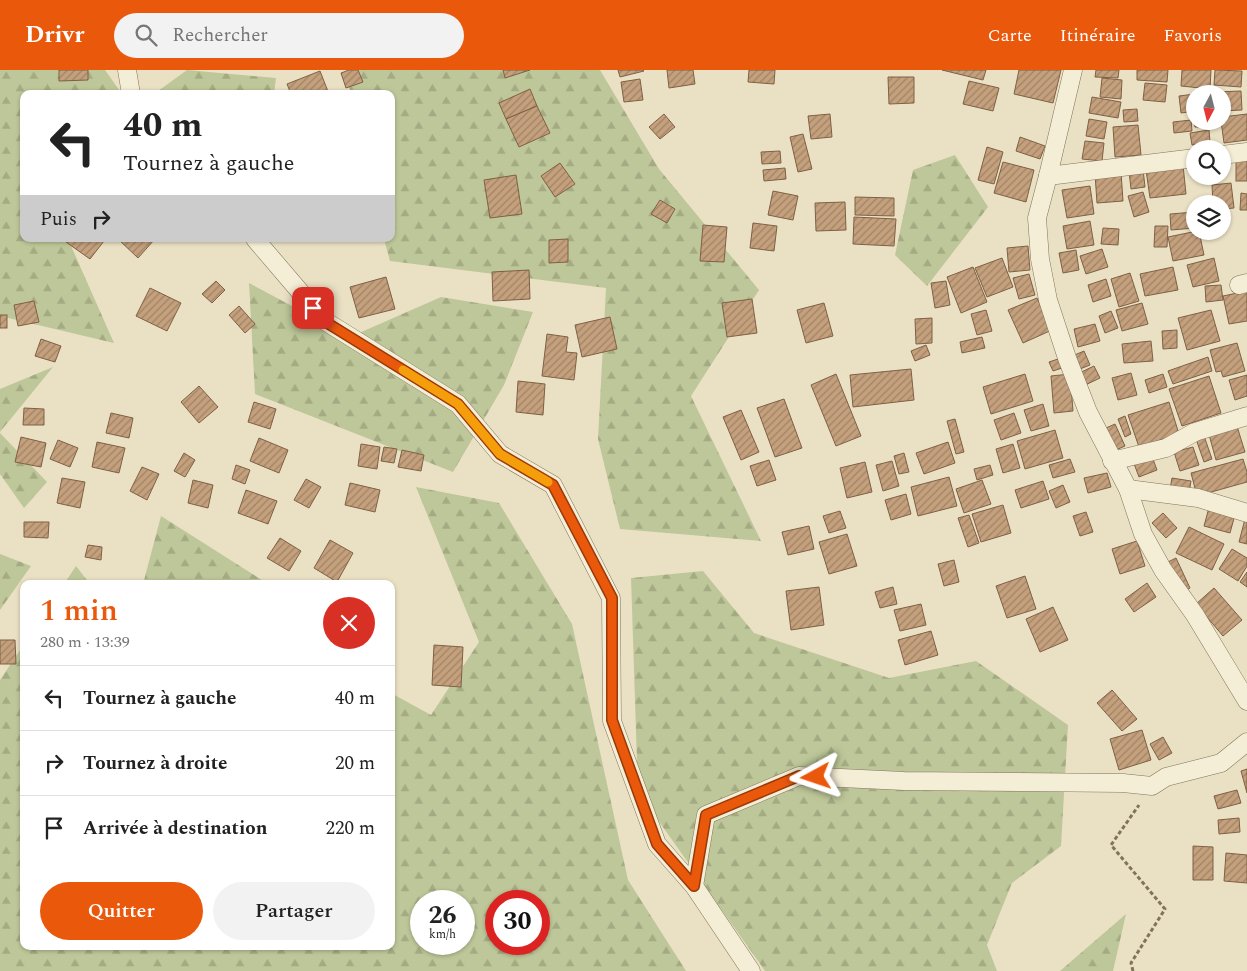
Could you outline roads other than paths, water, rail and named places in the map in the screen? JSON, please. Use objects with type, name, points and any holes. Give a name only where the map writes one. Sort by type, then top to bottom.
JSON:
[{"type":"street","points":[[127,70],[130,90]]},
{"type":"street","points":[[1073,70],[1036,218],[1040,259],[1048,300],[1067,358],[1088,412],[1128,489],[1143,534],[1159,563],[1195,615],[1247,701]]},
{"type":"street","points":[[1231,154],[1247,152]]},
{"type":"street","points":[[1048,176],[1186,159]]},
{"type":"street","points":[[258,242],[324,321],[458,404],[500,454],[553,485],[612,598],[612,720],[657,844],[694,886],[751,971]]},
{"type":"street","points":[[1112,461],[1166,448],[1195,432],[1247,416]]},
{"type":"street","points":[[1128,489],[1198,498],[1247,513]]},
{"type":"street","points":[[694,886],[706,815],[799,776],[904,781],[1123,783],[1152,786],[1166,776],[1221,763],[1247,742]]}]
